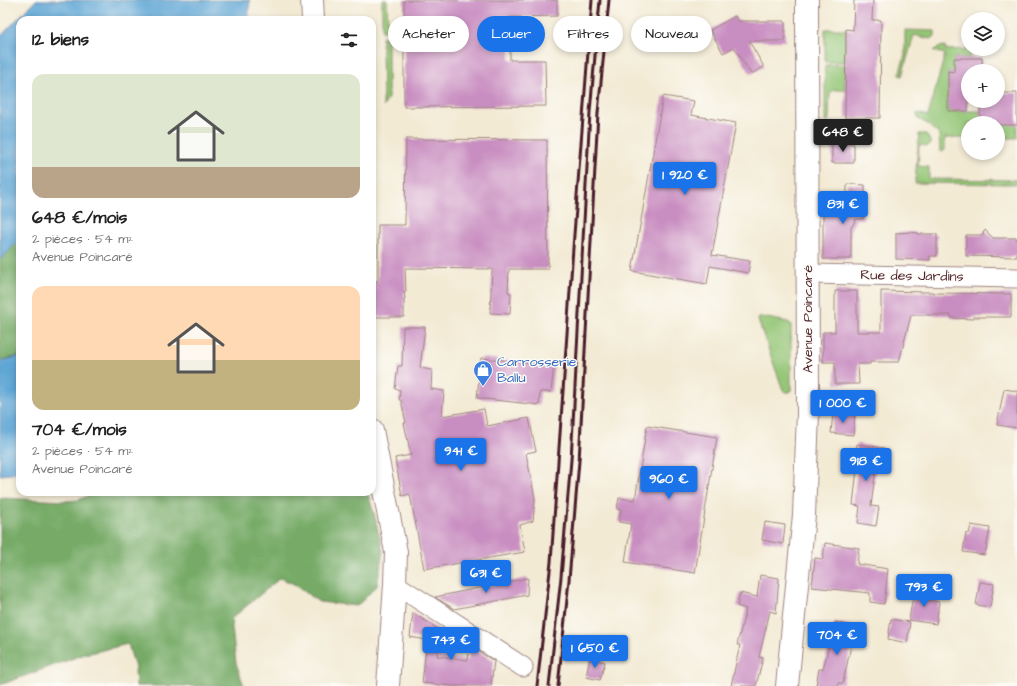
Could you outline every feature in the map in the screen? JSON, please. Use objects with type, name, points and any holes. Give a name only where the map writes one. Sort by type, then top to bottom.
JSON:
[{"type":"main road","points":[[312,0],[313,16]]},
{"type":"main road","name":"Avenue Poincaré","points":[[787,686],[804,515],[806,467],[808,0]]},
{"type":"main road","points":[[376,450],[396,552],[388,686]]},
{"type":"street","name":"Rue des Jardins","points":[[808,274],[1017,278]]},
{"type":"street","points":[[395,584],[523,668]]},
{"type":"green space","points":[[382,0],[387,0],[388,31],[382,31]]},
{"type":"green space","points":[[825,29],[846,29],[845,62],[825,62]]},
{"type":"green space","points":[[905,30],[935,31],[935,36],[930,39],[914,35],[902,76],[899,75],[905,55]]},
{"type":"green space","points":[[382,37],[388,37],[388,98],[383,107]]},
{"type":"green space","points":[[945,46],[945,50],[961,49],[961,56],[970,56],[970,58],[954,58],[954,72],[948,72],[948,111],[980,111],[980,116],[961,116],[961,138],[945,138],[945,150],[942,152],[940,151],[939,135],[930,125],[918,119],[917,113],[928,116],[945,54],[934,51],[938,47]]},
{"type":"green space","points":[[825,65],[845,65],[845,90],[834,90],[830,93],[828,121],[825,121]]},
{"type":"green space","points":[[1017,121],[1017,138],[1005,138],[1005,124]]},
{"type":"green space","points":[[919,134],[926,134],[930,141],[928,146],[919,145],[918,166],[929,167],[929,179],[1017,180],[1017,184],[915,183]]},
{"type":"green space","points":[[16,244],[16,357],[0,361],[0,260]]},
{"type":"green space","points":[[762,317],[788,322],[791,324],[790,392],[786,393],[783,390],[758,320]]},
{"type":"green space","points":[[88,496],[368,496],[383,552],[377,586],[357,606],[319,602],[294,584],[280,578],[231,619],[236,663],[244,686],[136,686],[135,668],[128,644],[82,655],[0,685],[0,498],[66,501],[79,500]]},
{"type":"water","points":[[36,0],[250,0],[248,16],[20,16]]},
{"type":"water","points":[[16,21],[16,244],[0,260],[0,37]]},
{"type":"water","points":[[16,357],[16,473],[0,475],[0,361]]},
{"type":"building","points":[[404,0],[557,0],[557,16],[477,16],[477,52],[510,52],[510,60],[545,60],[546,106],[404,107],[404,52],[469,52],[469,16],[404,16]]},
{"type":"building","points":[[854,0],[873,0],[872,20],[881,20],[880,118],[845,118],[846,29],[853,30]]},
{"type":"building","points":[[735,16],[738,21],[785,21],[785,41],[749,41],[764,67],[751,74],[734,47],[723,53],[712,34],[712,29]]},
{"type":"building","points":[[954,58],[982,58],[982,64],[961,64],[961,108],[968,108],[968,111],[948,111],[948,71],[954,72]]},
{"type":"building","points":[[1005,93],[1017,93],[1017,125],[1005,125],[1005,116],[980,116],[980,108],[1005,108]]},
{"type":"building","points":[[663,96],[694,101],[691,115],[736,123],[712,255],[750,261],[748,273],[710,266],[707,284],[632,271]]},
{"type":"building","points":[[406,139],[547,140],[548,269],[509,269],[508,292],[511,293],[510,314],[490,313],[492,269],[405,268],[406,292],[404,292],[404,317],[377,317],[376,281],[378,281],[378,225],[405,225]]},
{"type":"building","points":[[832,143],[854,144],[854,163],[832,163]]},
{"type":"building","points":[[847,184],[865,185],[863,219],[856,219],[851,228],[851,259],[823,259],[823,210],[847,210]]},
{"type":"building","points":[[985,230],[993,238],[1017,238],[1017,257],[966,256],[966,235],[982,235]]},
{"type":"building","points":[[911,232],[918,234],[937,234],[937,256],[930,256],[930,260],[896,259],[896,233]]},
{"type":"building","points":[[835,291],[857,291],[857,332],[881,332],[881,291],[1011,294],[1011,317],[973,317],[973,319],[951,318],[951,315],[911,315],[899,362],[870,362],[870,364],[858,364],[859,384],[835,384],[835,362],[823,362],[823,332],[835,332]]},
{"type":"building","points":[[403,327],[425,327],[420,368],[432,370],[431,389],[444,391],[442,416],[484,409],[487,426],[529,418],[536,451],[526,453],[535,499],[533,521],[520,525],[525,552],[424,569],[410,494],[402,496],[395,458],[411,455],[401,400],[399,400],[400,390],[395,389],[398,366],[402,366]]},
{"type":"building","points":[[481,358],[554,365],[551,392],[540,392],[539,405],[477,398]]},
{"type":"building","points":[[1004,389],[1017,391],[1017,428],[997,425]]},
{"type":"building","points":[[833,413],[855,415],[853,435],[831,433]]},
{"type":"building","points":[[647,426],[717,437],[695,573],[625,562],[631,524],[619,522],[621,510],[617,509],[619,498],[635,500]]},
{"type":"building","points":[[857,444],[884,448],[882,461],[877,460],[871,506],[879,507],[876,526],[858,523],[860,506],[853,505],[857,469],[854,468]]},
{"type":"building","points":[[765,522],[785,525],[783,544],[762,540]]},
{"type":"building","points":[[971,525],[990,528],[985,555],[963,552],[966,533],[969,534]]},
{"type":"building","points":[[825,543],[859,548],[857,564],[888,569],[884,604],[870,602],[870,593],[812,587],[815,558],[823,559]]},
{"type":"building","points":[[760,575],[779,578],[776,613],[770,611],[759,657],[763,658],[756,686],[731,686],[740,645],[737,645],[746,609],[737,606],[740,593],[757,597]]},
{"type":"building","points":[[528,578],[527,595],[454,609],[435,597]]},
{"type":"building","points":[[980,582],[994,584],[990,607],[976,605]]},
{"type":"building","points":[[914,590],[930,593],[929,600],[939,602],[936,624],[909,620]]},
{"type":"building","points":[[413,613],[441,631],[437,656],[468,660],[470,646],[494,661],[491,686],[452,686],[422,683],[427,640],[410,637]]},
{"type":"building","points":[[891,619],[910,622],[907,643],[888,639]]},
{"type":"building","points":[[835,622],[855,627],[843,683],[838,683],[837,686],[816,685],[819,669],[823,669]]},
{"type":"building","points":[[590,658],[605,662],[600,680],[586,677]]},
{"type":"railway","points":[[537,686],[551,562],[592,0]]},
{"type":"railway","points":[[549,686],[561,577],[571,460],[590,112],[600,0]]},
{"type":"railway","points":[[558,686],[579,461],[598,113],[609,0]]},
{"type":"place","name":"Carrosserie Ballu","points":[[483,387]]}]
